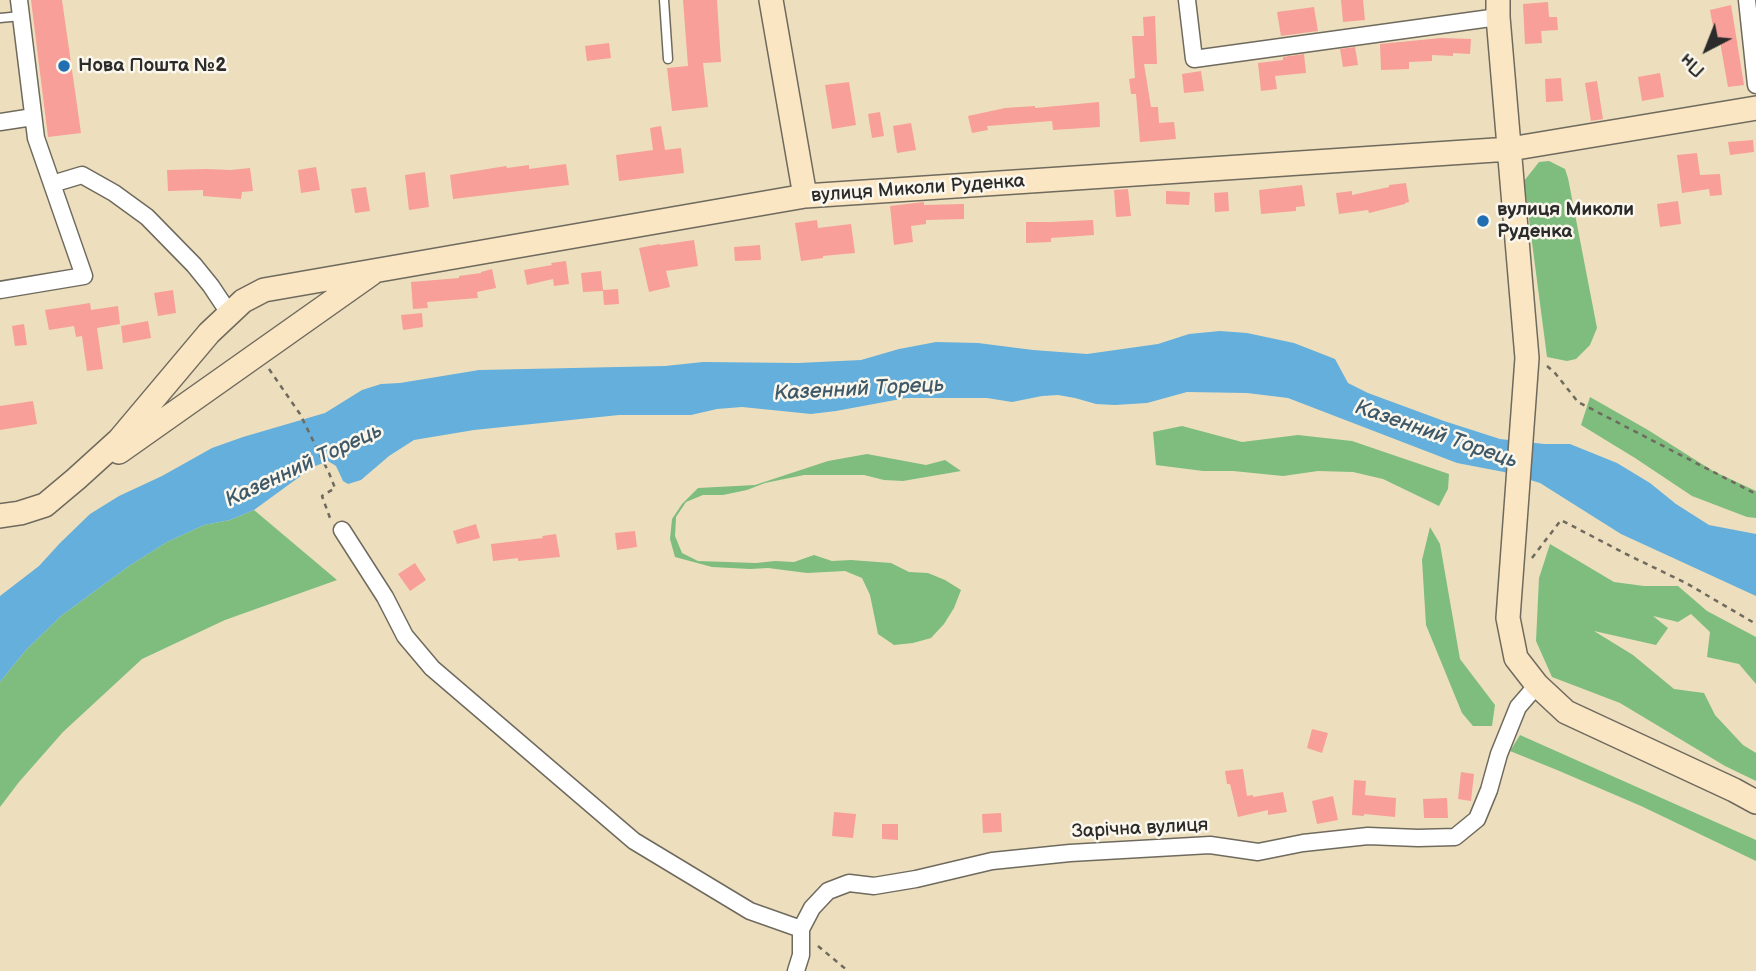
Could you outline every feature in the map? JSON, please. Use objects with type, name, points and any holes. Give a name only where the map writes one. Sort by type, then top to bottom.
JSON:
[{"type":"street","points":[[771,0],[805,196]]},
{"type":"street","points":[[1187,0],[1194,59],[1498,8],[1526,353],[1508,618],[1516,658],[1537,684],[1566,712],[1756,802]]},
{"type":"street","points":[[1747,0],[1756,85]]},
{"type":"street","points":[[0,290],[84,276],[36,138],[20,8]]},
{"type":"street","name":"вулиця Миколи Руденка","points":[[45,505],[119,440],[229,313],[243,301],[264,290],[805,196],[1510,149],[1756,108]]},
{"type":"street","points":[[0,122],[33,117]]},
{"type":"street","points":[[52,184],[82,175],[114,192],[147,217],[173,243],[211,286],[229,313]]},
{"type":"street","name":"вулиця Миколи Руденка","points":[[45,505],[376,271]]},
{"type":"street","points":[[0,516],[45,505]]},
{"type":"street","points":[[342,530],[405,636],[432,668],[635,841],[750,911],[801,929]]},
{"type":"street","name":"Зарічна вулиця","points":[[796,971],[801,955],[801,929],[812,908],[828,891],[849,883],[874,886],[992,861],[1070,853],[1210,845],[1258,852],[1303,843],[1368,836],[1455,837],[1477,819],[1518,707],[1537,684]]},
{"type":"lane","points":[[664,0],[668,59]]},
{"type":"lane","points":[[0,19],[20,8]]},
{"type":"path","points":[[1526,353],[1555,373],[1578,402],[1756,494]]},
{"type":"path","points":[[257,355],[300,414],[326,466],[335,488],[321,496],[334,524],[342,530]]},
{"type":"path","points":[[1532,558],[1561,520],[1686,583],[1756,624]]},
{"type":"path","points":[[801,929],[848,971]]},
{"type":"green space","points":[[1549,161],[1565,169],[1568,178],[1597,328],[1590,345],[1576,359],[1567,361],[1547,357],[1524,181],[1539,162]]},
{"type":"green space","points":[[1590,397],[1713,471],[1756,491],[1756,518],[1692,496],[1581,425]]},
{"type":"green space","points":[[1182,426],[1242,442],[1298,435],[1352,441],[1449,474],[1448,489],[1439,506],[1383,479],[1353,472],[1318,471],[1283,476],[1156,465],[1153,432]]},
{"type":"green space","points":[[867,454],[926,465],[945,460],[961,471],[903,481],[864,475],[804,475],[723,495],[703,495],[686,502],[676,517],[675,536],[682,553],[698,561],[794,562],[814,555],[832,561],[891,563],[909,572],[928,573],[961,590],[944,624],[931,638],[894,645],[878,634],[870,595],[862,578],[845,571],[807,573],[768,568],[712,567],[675,557],[670,539],[672,519],[682,504],[698,488],[755,485],[828,461]]},
{"type":"green space","points":[[254,510],[337,580],[225,620],[142,659],[63,732],[0,807],[0,682],[26,650],[61,616],[167,542],[204,525],[230,520]]},
{"type":"green space","points":[[1430,527],[1440,544],[1460,659],[1495,705],[1492,726],[1473,726],[1462,713],[1426,625],[1422,560]]},
{"type":"green space","points":[[1550,544],[1614,582],[1644,586],[1678,586],[1707,611],[1756,637],[1756,684],[1739,664],[1707,657],[1710,632],[1691,614],[1678,622],[1653,616],[1668,628],[1656,645],[1594,631],[1633,655],[1674,689],[1704,693],[1715,715],[1743,745],[1756,753],[1756,781],[1725,766],[1620,703],[1552,677],[1536,641],[1539,578]]},
{"type":"green space","points":[[1520,735],[1756,840],[1756,861],[1641,806],[1510,751]]},
{"type":"water","name":"Казенний Торець","points":[[1220,331],[1247,333],[1294,343],[1335,359],[1348,383],[1444,421],[1500,439],[1570,444],[1617,463],[1709,525],[1756,534],[1756,596],[1621,534],[1540,483],[1504,472],[1457,463],[1288,398],[1247,393],[1187,392],[1147,403],[1115,405],[1096,404],[1058,395],[1012,402],[987,398],[906,398],[811,414],[742,407],[691,415],[619,415],[474,430],[414,440],[389,456],[361,480],[348,484],[343,481],[336,466],[328,461],[313,467],[254,510],[230,520],[204,525],[167,542],[129,566],[61,616],[26,650],[0,682],[0,596],[39,566],[90,514],[212,448],[325,413],[362,390],[381,384],[479,370],[665,366],[703,362],[798,363],[861,360],[936,342],[978,343],[1087,354],[1158,344],[1189,334]]},
{"type":"building","points":[[31,0],[62,0],[81,133],[48,137]]},
{"type":"building","points":[[683,0],[717,0],[721,62],[703,63],[708,107],[672,111],[667,68],[688,66]]},
{"type":"building","points":[[1341,0],[1363,0],[1365,20],[1343,22]]},
{"type":"building","points":[[1548,2],[1549,17],[1557,17],[1558,30],[1541,31],[1542,43],[1525,44],[1523,4]]},
{"type":"building","points":[[1731,5],[1744,85],[1728,87],[1720,42],[1716,43],[1710,10]]},
{"type":"building","points":[[1314,7],[1318,31],[1281,36],[1277,12]]},
{"type":"building","points":[[1155,16],[1157,64],[1144,64],[1151,107],[1158,107],[1159,123],[1174,122],[1176,139],[1140,142],[1136,94],[1131,94],[1129,79],[1135,78],[1132,36],[1144,36],[1143,17]]},
{"type":"building","points":[[1441,38],[1471,39],[1470,54],[1432,55],[1432,61],[1409,62],[1409,69],[1381,70],[1380,44]]},
{"type":"building","points":[[609,43],[611,58],[587,61],[585,46]]},
{"type":"building","points":[[1355,47],[1358,65],[1343,67],[1340,49]]},
{"type":"building","points":[[1304,54],[1306,73],[1275,76],[1277,89],[1261,91],[1258,63]]},
{"type":"building","points":[[1201,71],[1204,91],[1184,93],[1182,74]]},
{"type":"building","points":[[1660,73],[1664,97],[1642,101],[1638,77]]},
{"type":"building","points":[[1561,78],[1563,101],[1546,102],[1545,79]]},
{"type":"building","points":[[1597,81],[1603,119],[1591,121],[1585,83]]},
{"type":"building","points":[[849,82],[856,125],[832,129],[825,85]]},
{"type":"building","points":[[1099,102],[1100,127],[1053,130],[1052,121],[987,126],[988,130],[972,133],[968,116],[1005,108]]},
{"type":"building","points":[[880,112],[884,136],[872,138],[868,114]]},
{"type":"building","points":[[911,123],[916,150],[897,153],[893,126]]},
{"type":"building","points":[[661,126],[665,150],[681,148],[684,173],[619,181],[616,155],[653,150],[650,128]]},
{"type":"building","points":[[1753,140],[1754,152],[1730,155],[1728,142]]},
{"type":"building","points":[[1697,153],[1700,175],[1720,174],[1722,195],[1710,196],[1709,189],[1682,193],[1677,155]]},
{"type":"building","points":[[566,164],[569,185],[453,199],[450,175],[506,166],[529,165],[529,169]]},
{"type":"building","points":[[316,167],[320,190],[301,193],[298,170]]},
{"type":"building","points":[[250,168],[253,191],[242,192],[241,199],[203,196],[203,190],[168,191],[167,170]]},
{"type":"building","points":[[425,172],[429,207],[409,210],[405,175]]},
{"type":"building","points":[[1406,183],[1409,202],[1405,204],[1369,213],[1368,210],[1339,214],[1336,193],[1352,191],[1352,195]]},
{"type":"building","points":[[1302,185],[1305,206],[1296,207],[1296,211],[1261,214],[1259,190]]},
{"type":"building","points":[[366,187],[370,211],[355,213],[351,189]]},
{"type":"building","points":[[1128,189],[1131,216],[1116,217],[1114,190]]},
{"type":"building","points":[[1166,191],[1190,192],[1189,205],[1166,204]]},
{"type":"building","points":[[1228,192],[1229,211],[1215,212],[1214,193]]},
{"type":"building","points":[[1678,201],[1681,224],[1660,227],[1657,204]]},
{"type":"building","points":[[924,202],[924,205],[964,204],[964,219],[926,220],[926,224],[911,226],[913,242],[894,245],[890,206]]},
{"type":"building","points":[[817,220],[818,228],[851,224],[855,253],[801,261],[795,223]]},
{"type":"building","points":[[1093,220],[1094,235],[1026,243],[1026,222]]},
{"type":"building","points":[[694,240],[698,266],[666,271],[670,287],[649,292],[639,248]]},
{"type":"building","points":[[760,245],[761,260],[735,261],[734,247]]},
{"type":"building","points":[[566,261],[569,284],[554,286],[553,279],[527,285],[524,270]]},
{"type":"building","points":[[492,269],[496,288],[477,292],[478,298],[427,302],[428,308],[413,309],[411,282],[459,278]]},
{"type":"building","points":[[601,271],[603,290],[618,289],[619,304],[604,305],[603,291],[583,292],[581,273]]},
{"type":"building","points":[[173,290],[176,313],[158,316],[154,293]]},
{"type":"building","points":[[90,303],[91,310],[118,306],[120,324],[97,328],[103,369],[87,371],[82,336],[76,337],[74,326],[49,330],[45,310]]},
{"type":"building","points":[[422,313],[423,327],[403,330],[401,315]]},
{"type":"building","points":[[148,321],[151,338],[123,343],[121,326]]},
{"type":"building","points":[[24,324],[27,345],[15,346],[12,326]]},
{"type":"building","points":[[33,401],[37,424],[0,430],[0,406]]},
{"type":"building","points":[[476,524],[480,538],[457,544],[453,531]]},
{"type":"building","points":[[635,531],[637,547],[617,550],[615,533]]},
{"type":"building","points":[[556,534],[560,557],[493,561],[491,544]]},
{"type":"building","points":[[415,563],[426,580],[410,591],[398,574]]},
{"type":"building","points":[[1312,729],[1328,733],[1322,753],[1307,748]]},
{"type":"building","points":[[1243,769],[1247,796],[1283,792],[1287,812],[1268,815],[1268,810],[1238,817],[1225,771]]},
{"type":"building","points":[[1461,772],[1474,774],[1471,801],[1458,799]]},
{"type":"building","points":[[1354,780],[1366,781],[1365,795],[1396,798],[1395,817],[1352,815]]},
{"type":"building","points":[[1333,796],[1338,820],[1317,824],[1312,801]]},
{"type":"building","points":[[1447,798],[1448,818],[1424,818],[1423,799]]},
{"type":"building","points":[[834,812],[856,814],[853,838],[832,836]]},
{"type":"building","points":[[1001,813],[1002,832],[983,833],[982,814]]},
{"type":"building","points":[[882,824],[898,824],[898,840],[882,839]]},
{"type":"place","name":"Нова Пошта №2","points":[[64,66]]},
{"type":"place","name":"вулиця Миколи Руденка","points":[[1483,221]]}]
